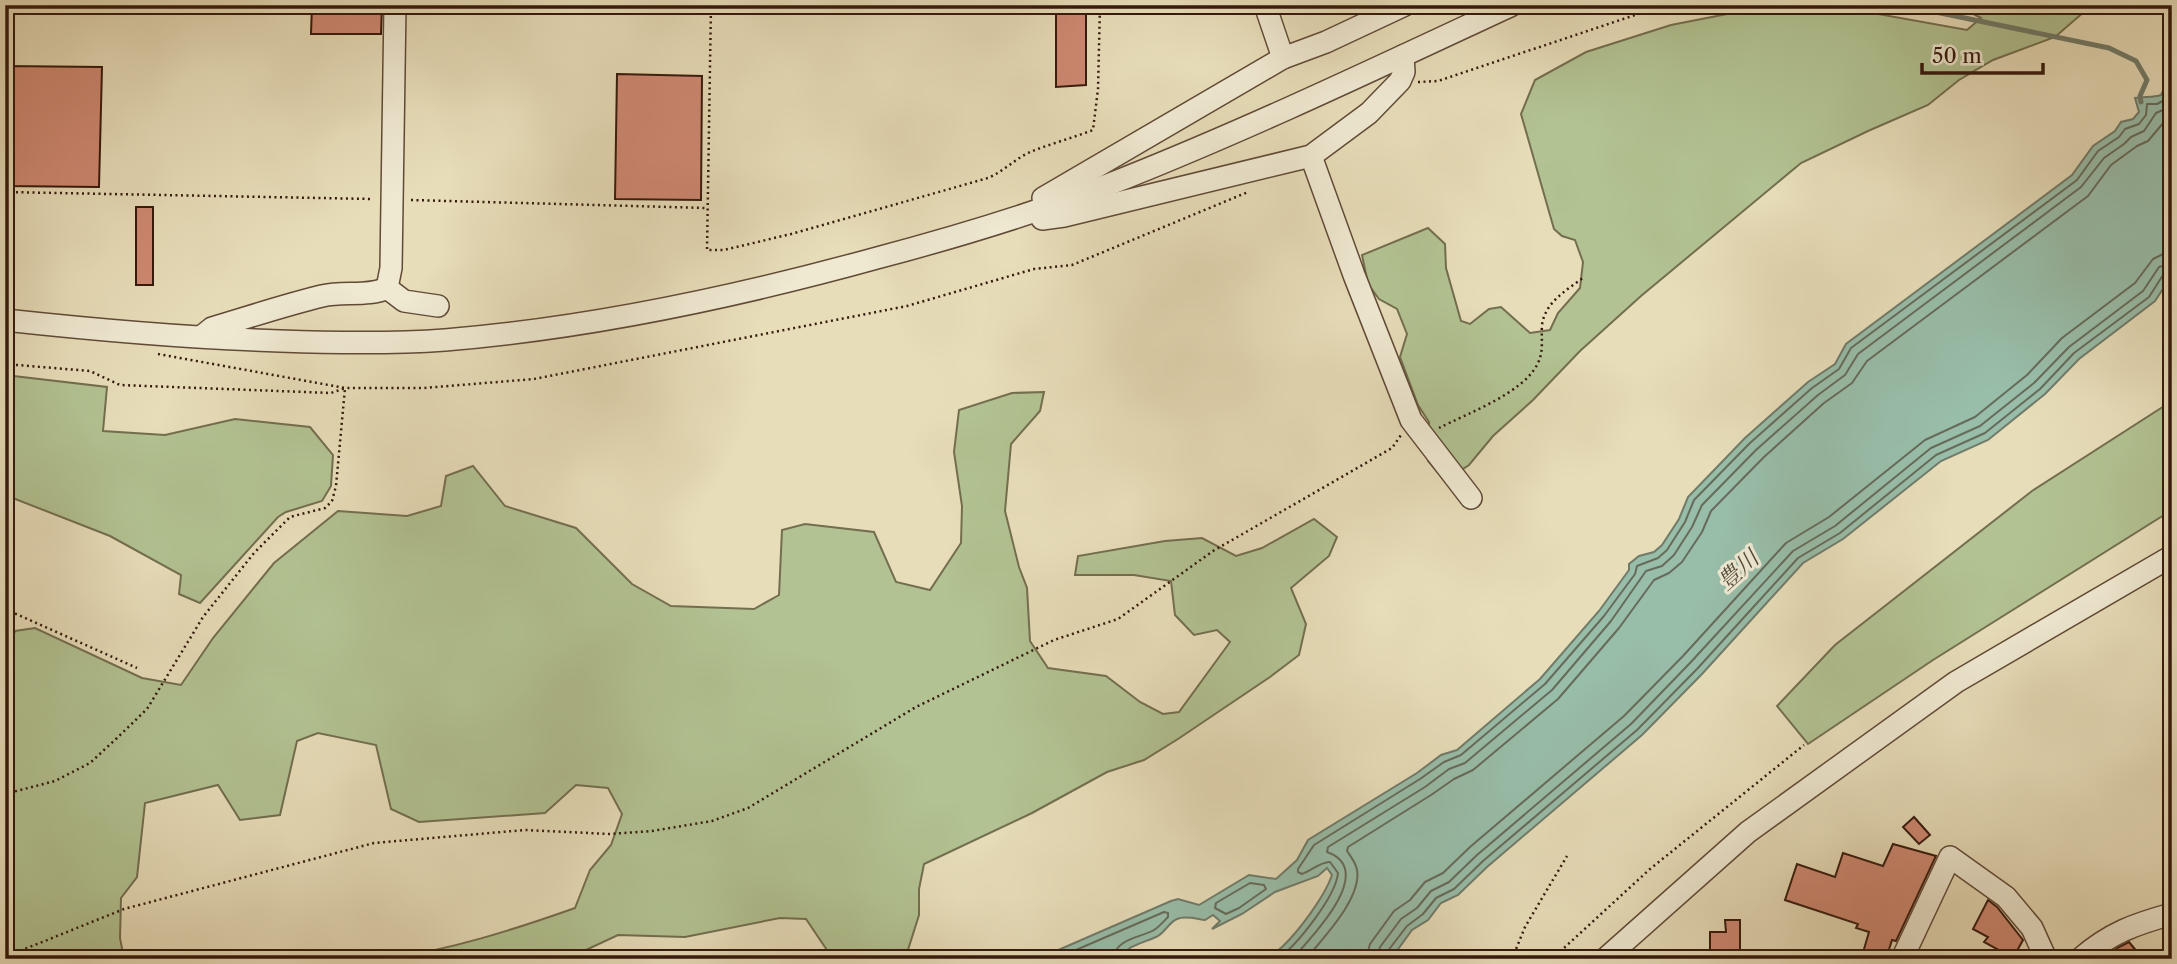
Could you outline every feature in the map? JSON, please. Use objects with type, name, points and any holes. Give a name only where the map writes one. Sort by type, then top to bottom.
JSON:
[{"type":"street","points":[[387,288],[391,268],[395,5]]},
{"type":"street","points":[[1265,5],[1283,58]]},
{"type":"street","points":[[1029,213],[1038,200],[1283,58],[1326,42],[1405,5]]},
{"type":"street","points":[[5,320],[200,338],[342,343],[444,340],[591,322],[721,297],[822,274],[948,239],[1107,185],[1260,123],[1512,5]]},
{"type":"street","points":[[1029,213],[1042,219],[1064,216],[1311,156],[1369,113],[1400,81],[1404,72],[1403,56]]},
{"type":"street","points":[[1311,156],[1354,275],[1417,428],[1471,498]]},
{"type":"street","points":[[387,288],[404,301],[438,306]]},
{"type":"street","points":[[200,338],[212,328],[324,295],[377,292],[387,288]]},
{"type":"street","points":[[1605,959],[1748,832],[1956,682],[2172,556]]},
{"type":"street","points":[[1902,959],[1950,857],[2006,897],[2032,928],[2046,959]]},
{"type":"street","points":[[1626,959],[1686,901],[1698,886],[1702,872]]},
{"type":"street","points":[[2081,959],[2105,939],[2130,926],[2172,914]]},
{"type":"path","points":[[710,5],[707,250],[724,250],[791,234],[988,178],[1006,170],[1029,153],[1093,130],[1098,89],[1100,5]]},
{"type":"path","points":[[1400,81],[1438,81],[1665,5]]},
{"type":"path","points":[[5,192],[707,208]]},
{"type":"path","points":[[5,957],[124,909],[374,843],[524,830],[610,834],[652,831],[712,821],[748,808],[916,707],[1054,640],[1118,619],[1213,551],[1392,448],[1417,428],[1506,394],[1519,385],[1538,364],[1542,325],[1547,309],[1554,300],[1584,277]]},
{"type":"path","points":[[5,364],[90,371],[120,385],[331,393],[345,388],[337,486],[332,501],[324,508],[290,517],[254,553],[203,617],[147,709],[90,763],[55,781],[5,794]]},
{"type":"path","points":[[5,609],[137,667]]},
{"type":"path","points":[[1552,959],[1650,869],[1804,745]]},
{"type":"path","points":[[1512,959],[1525,927],[1567,856]]},
{"type":"shaded area","points":[[1773,5],[1828,5],[1967,30],[1981,18],[1956,5],[2092,5],[2055,37],[1993,60],[1959,80],[1928,105],[1801,163],[1641,296],[1493,436],[1469,465],[1445,481],[1428,461],[1429,422],[1418,405],[1400,357],[1407,334],[1397,309],[1379,299],[1368,284],[1362,255],[1428,228],[1445,244],[1446,268],[1461,321],[1470,324],[1489,309],[1501,307],[1530,333],[1550,330],[1558,313],[1580,288],[1583,262],[1575,240],[1562,236],[1554,229],[1521,114],[1535,80],[1586,52],[1671,25]]},
{"type":"shaded area","points":[[5,375],[107,387],[103,431],[165,435],[235,419],[310,427],[333,455],[331,486],[322,501],[278,517],[200,603],[179,594],[181,575],[110,536],[5,495]]},
{"type":"shaded area","points":[[1044,392],[1040,411],[1011,444],[1005,511],[1027,588],[1030,641],[1048,668],[1106,676],[1140,702],[1163,714],[1179,712],[1230,642],[1217,630],[1194,635],[1175,615],[1171,581],[1134,575],[1075,575],[1078,556],[1165,541],[1202,538],[1236,556],[1262,548],[1314,519],[1337,537],[1329,556],[1291,588],[1306,624],[1299,655],[1144,760],[1107,772],[1032,813],[924,864],[919,889],[919,915],[907,953],[892,959],[833,959],[806,919],[780,918],[685,937],[618,935],[561,959],[385,959],[481,938],[575,908],[590,870],[611,845],[622,814],[608,788],[576,785],[545,813],[419,822],[391,809],[376,745],[318,733],[297,741],[280,815],[240,820],[218,785],[145,803],[137,877],[121,898],[120,938],[124,959],[5,959],[5,661],[15,631],[35,628],[142,678],[181,685],[213,638],[274,563],[338,511],[407,516],[441,506],[446,476],[473,466],[505,506],[576,528],[632,584],[671,606],[754,609],[779,595],[782,530],[805,524],[874,532],[896,582],[930,590],[961,543],[962,506],[954,452],[959,410],[1012,393]]},
{"type":"shaded area","points":[[2172,401],[2172,510],[1933,660],[1808,744],[1777,706],[1835,645],[2032,491]]},
{"type":"water","name":"豊川","points":[[2172,88],[2172,275],[2155,301],[2079,359],[2045,394],[1988,440],[1941,461],[1843,539],[1803,563],[1702,674],[1642,735],[1458,895],[1441,903],[1428,920],[1412,930],[1391,959],[1263,959],[1282,947],[1311,913],[1332,875],[1327,868],[1318,876],[1275,892],[1242,914],[1212,929],[1220,921],[1213,915],[1205,920],[1187,917],[1177,919],[1159,935],[1130,948],[1117,959],[1030,959],[1056,951],[1171,901],[1178,899],[1199,905],[1249,875],[1276,879],[1297,860],[1308,840],[1417,773],[1441,755],[1457,750],[1540,679],[1599,611],[1629,570],[1629,564],[1662,545],[1679,519],[1688,497],[1745,438],[1808,382],[1835,364],[1846,344],[2072,175],[2093,146],[2115,131],[2121,122],[2133,119],[2139,112],[2135,98],[2158,96],[2164,89]]},
{"type":"building","points":[[312,5],[382,5],[381,34],[311,34]]},
{"type":"building","points":[[1056,5],[1086,5],[1086,85],[1056,87]]},
{"type":"building","points":[[5,66],[102,67],[99,187],[5,186]]},
{"type":"building","points":[[617,74],[702,76],[701,200],[615,199]]},
{"type":"building","points":[[136,207],[153,207],[153,285],[136,285]]},
{"type":"building","points":[[1914,817],[1930,835],[1919,844],[1903,827]]},
{"type":"building","points":[[1893,844],[1936,856],[1896,941],[1892,940],[1886,959],[1862,956],[1869,932],[1856,928],[1858,924],[1785,900],[1797,864],[1835,877],[1843,853],[1883,866]]},
{"type":"building","points":[[1988,900],[1997,907],[2023,940],[2013,958],[1984,942],[1988,937],[1973,929]]},
{"type":"building","points":[[1725,920],[1740,920],[1740,959],[1710,959],[1710,932],[1726,932]]},
{"type":"building","points":[[2129,942],[2143,959],[2101,959],[2119,947]]},
{"type":"waterway","points":[[1902,5],[2109,48],[2136,61],[2147,80],[2140,96],[2141,102]]}]
